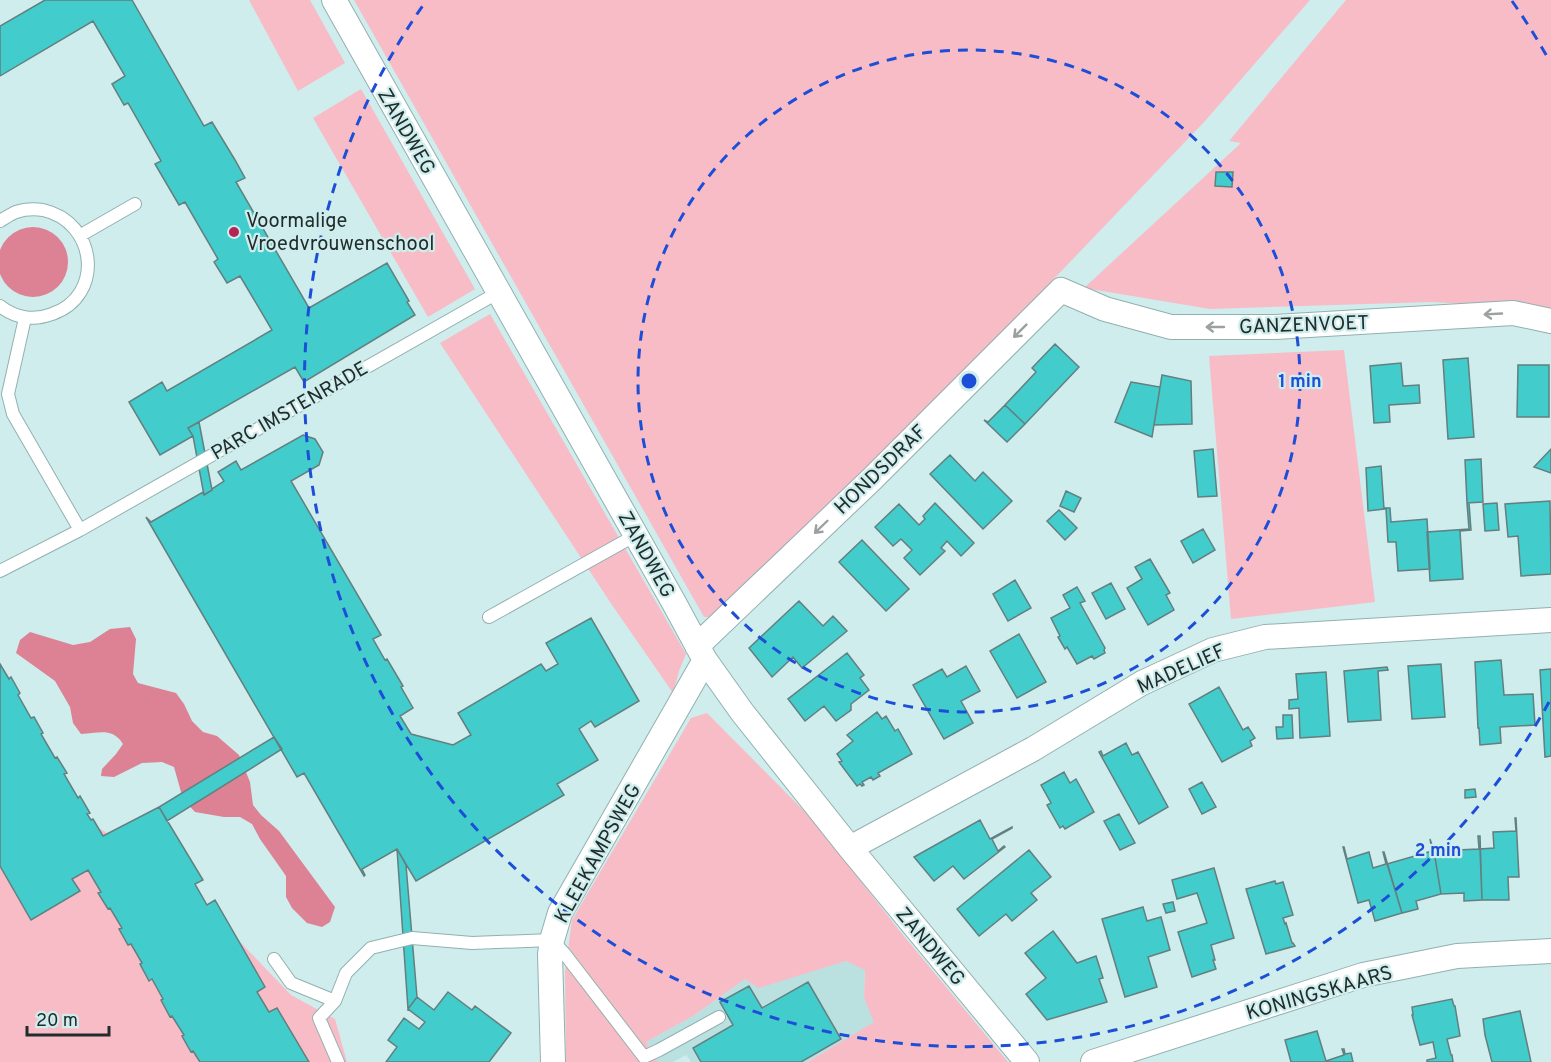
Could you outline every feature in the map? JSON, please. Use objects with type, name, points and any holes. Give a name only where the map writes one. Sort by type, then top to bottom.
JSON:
[{"type":"street","name":"ZANDWEG","points":[[334,0],[701,653],[742,712],[850,849],[1027,1062]]},
{"type":"street","name":"GANZENVOET","points":[[1061,290],[1105,309],[1171,327],[1275,327],[1513,313],[1551,321]]},
{"type":"street","name":"HONDSDRAF","points":[[701,653],[1061,290]]},
{"type":"street","name":"MADELIEF","points":[[850,849],[1033,749],[1143,683],[1213,650],[1265,637],[1551,620]]},
{"type":"street","name":"KLEEKAMPSWEG","points":[[553,1062],[549,967],[552,940],[560,913],[701,653]]},
{"type":"street","name":"KONINGSKAARS","points":[[1093,1062],[1362,975],[1458,956],[1551,951]]},
{"type":"lane","points":[[81,235],[135,204]]},
{"type":"lane","points":[[0,221],[16,212],[35,209],[53,212],[69,221],[81,235],[88,260],[84,286],[74,301],[60,312],[43,318],[25,318],[8,312],[0,306]]},
{"type":"lane","name":"PARC IMSTENRADE","points":[[0,571],[81,530],[499,292]]},
{"type":"lane","points":[[25,318],[4,393],[13,414],[81,530]]},
{"type":"lane","points":[[489,617],[636,535]]},
{"type":"lane","points":[[338,1062],[319,1018],[335,1001],[346,974],[371,948],[412,938],[472,943],[552,940],[644,1057],[719,1017]]},
{"type":"lane","points":[[274,959],[291,983],[335,1001]]},
{"type":"shaded area","points":[[249,0],[310,0],[345,63],[298,91]]},
{"type":"shaded area","points":[[354,0],[1310,0],[1205,121],[891,449],[714,617],[704,617]]},
{"type":"shaded area","points":[[1346,0],[1551,0],[1551,309],[1432,302],[1210,309],[1084,288],[1241,143],[1229,141]]},
{"type":"shaded area","points":[[361,89],[475,289],[428,317],[313,118]]},
{"type":"shaded area","points":[[26,227],[40,227],[53,233],[62,242],[68,255],[66,275],[58,287],[40,297],[26,297],[13,291],[4,282],[-2,269],[-2,255],[4,242],[13,233]]},
{"type":"shaded area","points":[[490,314],[686,654],[673,693],[612,605],[440,343]]},
{"type":"shaded area","points":[[1344,350],[1375,602],[1231,619],[1209,356]]},
{"type":"shaded area","points":[[130,627],[136,639],[133,674],[138,683],[176,693],[192,721],[203,732],[217,736],[239,755],[250,782],[253,805],[279,831],[335,907],[330,922],[322,927],[307,923],[292,908],[286,897],[286,876],[252,824],[240,817],[195,812],[183,799],[174,767],[162,762],[142,763],[114,777],[101,776],[102,769],[123,744],[110,733],[81,734],[73,723],[70,707],[55,681],[16,653],[20,640],[30,632],[73,645],[90,642],[110,629]]},
{"type":"shaded area","points":[[0,712],[90,823],[122,842],[217,918],[291,995],[335,1019],[347,1062],[0,1062]]},
{"type":"shaded area","points":[[707,713],[811,818],[899,930],[1008,1062],[808,1062],[874,1022],[864,998],[865,970],[846,961],[759,988],[745,979],[693,1016],[646,1042],[658,1062],[566,1062],[565,972],[572,920],[691,718]]},
{"type":"shaded area","points":[[846,961],[865,969],[864,998],[875,1022],[808,1062],[691,1062],[686,1055],[673,1062],[658,1062],[646,1042],[693,1016],[745,979],[759,987]]},
{"type":"building","name":"Voormalige Vroedvrouwenschool","points":[[45,0],[132,0],[204,126],[212,122],[235,160],[245,178],[236,182],[309,308],[387,263],[415,315],[304,382],[295,367],[188,428],[193,436],[160,455],[129,402],[162,382],[167,391],[272,330],[240,276],[227,283],[214,262],[218,259],[185,202],[179,205],[155,164],[161,161],[128,103],[124,105],[112,84],[125,76],[93,21],[0,76],[0,26]]},
{"type":"building","points":[[1216,172],[1233,172],[1232,187],[1215,186]]},
{"type":"building","points":[[1055,344],[1079,367],[1025,424],[1005,405],[1036,372],[1032,368]]},
{"type":"building","points":[[1468,358],[1474,437],[1448,439],[1443,360]]},
{"type":"building","points":[[1401,363],[1403,386],[1419,385],[1420,403],[1389,405],[1390,422],[1374,423],[1370,366]]},
{"type":"building","points":[[1518,365],[1549,365],[1549,417],[1517,417]]},
{"type":"building","points":[[1162,375],[1191,381],[1192,424],[1154,425]]},
{"type":"building","points":[[1131,382],[1160,387],[1152,437],[1115,422]]},
{"type":"building","points":[[1005,405],[1025,424],[1007,442],[984,420],[988,422]]},
{"type":"building","points":[[199,422],[212,490],[204,495],[193,436],[188,428]]},
{"type":"building","points":[[303,435],[315,439],[323,452],[319,465],[291,481],[381,635],[373,639],[403,686],[401,687],[413,708],[400,716],[411,734],[453,745],[471,735],[458,713],[541,664],[546,671],[558,664],[546,643],[591,618],[639,701],[595,727],[591,721],[579,729],[598,760],[557,784],[564,795],[416,881],[397,849],[362,869],[364,876],[304,773],[297,777],[146,517],[151,522],[203,492],[204,495],[224,481],[218,472],[236,461],[241,470]]},
{"type":"building","points":[[303,435],[315,439],[323,452],[319,465],[291,481],[381,635],[373,639],[403,686],[401,687],[413,708],[400,716],[411,734],[453,745],[471,735],[458,713],[541,664],[546,671],[558,664],[546,643],[591,618],[639,701],[595,727],[591,721],[579,729],[598,760],[557,784],[564,795],[416,881],[397,849],[362,869],[364,876],[304,773],[297,777],[146,517],[151,522],[203,492],[204,495],[224,481],[218,472],[236,461],[241,470]]},
{"type":"building","points":[[1213,449],[1217,496],[1198,497],[1194,451]]},
{"type":"building","points":[[1551,449],[1551,473],[1534,467]]},
{"type":"building","points":[[950,455],[975,481],[983,472],[1012,501],[983,529],[930,474]]},
{"type":"building","points":[[1481,459],[1483,502],[1467,503],[1465,460]]},
{"type":"building","points":[[1381,466],[1384,509],[1368,511],[1366,468]]},
{"type":"building","points":[[1066,491],[1081,498],[1074,512],[1060,506]]},
{"type":"building","points":[[1550,501],[1551,574],[1521,576],[1518,536],[1508,537],[1505,504]]},
{"type":"building","points":[[935,503],[974,543],[961,556],[947,541],[941,548],[945,551],[920,575],[904,558],[912,550],[901,539],[893,546],[875,527],[899,504],[919,525],[925,519],[923,516]]},
{"type":"building","points":[[1467,503],[1469,503],[1471,530],[1460,531],[1463,579],[1430,581],[1427,532],[1469,529]]},
{"type":"building","points":[[1497,503],[1499,530],[1485,531],[1483,504]]},
{"type":"building","points":[[1384,508],[1390,508],[1391,522],[1427,519],[1430,569],[1398,571],[1396,542],[1388,542],[1386,509]]},
{"type":"building","points":[[1059,510],[1077,528],[1065,540],[1047,521]]},
{"type":"building","points":[[1203,529],[1215,550],[1193,563],[1181,541]]},
{"type":"building","points":[[862,540],[909,589],[886,611],[839,562]]},
{"type":"building","points":[[1150,559],[1170,593],[1166,595],[1174,610],[1148,625],[1127,588],[1142,579],[1135,567]]},
{"type":"building","points":[[1015,580],[1031,608],[1008,621],[993,594]]},
{"type":"building","points":[[1111,583],[1125,609],[1106,619],[1092,593]]},
{"type":"building","points":[[1077,587],[1085,601],[1080,603],[1105,648],[1105,653],[1094,659],[1092,656],[1077,664],[1058,637],[1060,636],[1051,618],[1070,608],[1063,595]]},
{"type":"building","points":[[799,601],[823,626],[833,616],[847,631],[802,668],[793,657],[772,677],[749,648]]},
{"type":"building","points":[[1019,634],[1046,682],[1017,698],[990,651]]},
{"type":"building","points":[[847,653],[864,675],[860,678],[869,690],[851,704],[851,710],[836,721],[824,706],[805,721],[788,699]]},
{"type":"building","points":[[1501,660],[1504,695],[1533,694],[1535,725],[1500,727],[1501,743],[1480,745],[1475,662]]},
{"type":"building","points":[[0,664],[9,679],[11,677],[31,718],[34,717],[55,758],[57,757],[67,773],[64,774],[78,798],[80,796],[90,813],[87,814],[91,820],[93,819],[103,836],[159,807],[203,880],[195,884],[207,905],[215,900],[265,987],[257,992],[269,1012],[277,1008],[309,1062],[200,1062],[193,1051],[191,1052],[172,1016],[170,1017],[161,1000],[163,999],[152,979],[149,981],[131,944],[128,945],[119,929],[122,928],[98,893],[101,892],[88,870],[72,879],[80,891],[31,920],[0,866]]},
{"type":"building","points":[[0,664],[9,679],[11,677],[31,718],[34,717],[55,758],[57,757],[67,773],[64,774],[78,798],[80,796],[90,813],[87,814],[91,820],[93,819],[103,836],[159,807],[203,880],[195,884],[207,905],[215,900],[265,987],[257,992],[269,1012],[277,1008],[309,1062],[200,1062],[193,1051],[191,1052],[172,1016],[170,1017],[161,1000],[163,999],[152,979],[149,981],[131,944],[128,945],[119,929],[122,928],[98,893],[101,892],[88,870],[72,879],[80,891],[31,920],[0,866]]},
{"type":"building","points":[[1441,664],[1445,717],[1412,719],[1408,666]]},
{"type":"building","points":[[966,666],[980,691],[961,701],[973,723],[944,739],[913,685],[942,669],[947,677]]},
{"type":"building","points":[[1387,667],[1388,670],[1378,671],[1381,720],[1348,722],[1344,671]]},
{"type":"building","points":[[1551,669],[1551,756],[1545,757],[1540,670]]},
{"type":"building","points":[[1326,672],[1330,736],[1300,738],[1299,708],[1289,709],[1289,700],[1298,699],[1296,674]]},
{"type":"building","points":[[1219,687],[1243,730],[1248,727],[1255,738],[1250,741],[1252,746],[1222,762],[1189,704]]},
{"type":"building","points":[[877,712],[882,719],[886,716],[895,731],[898,729],[912,754],[878,773],[880,776],[873,780],[871,777],[862,782],[864,785],[857,786],[839,762],[842,761],[837,754],[853,741],[847,735]]},
{"type":"building","points":[[1283,715],[1292,715],[1293,738],[1277,739],[1276,727],[1283,727]]},
{"type":"building","points":[[274,737],[282,749],[167,821],[159,807]]},
{"type":"building","points":[[1126,743],[1132,755],[1138,752],[1168,807],[1139,824],[1099,752],[1101,751],[1103,756]]},
{"type":"building","points":[[1064,772],[1070,783],[1076,779],[1094,812],[1065,829],[1063,826],[1060,828],[1047,805],[1051,803],[1041,785]]},
{"type":"building","points":[[1202,782],[1216,807],[1202,814],[1189,789]]},
{"type":"building","points":[[1475,789],[1476,797],[1465,798],[1465,790]]},
{"type":"building","points":[[1119,814],[1135,843],[1120,850],[1104,821]]},
{"type":"building","points":[[1516,818],[1519,877],[1508,877],[1509,900],[1482,900],[1480,849],[1494,848],[1493,832],[1516,831]]},
{"type":"building","points":[[980,820],[990,839],[1012,827],[992,839],[998,851],[1005,847],[964,879],[953,866],[934,881],[914,857]]},
{"type":"building","points":[[1478,836],[1480,836],[1482,900],[1464,901],[1464,893],[1441,894],[1434,851],[1479,849]]},
{"type":"building","points":[[1430,839],[1441,894],[1416,901],[1418,909],[1402,913],[1387,864],[1432,851]]},
{"type":"building","points":[[1343,847],[1347,859],[1369,852],[1373,868],[1386,864],[1384,852],[1402,913],[1375,921],[1369,900],[1358,903]]},
{"type":"building","points":[[397,849],[406,865],[417,997],[408,1009]]},
{"type":"building","points":[[1029,850],[1051,877],[1031,893],[1037,900],[1012,921],[1006,914],[979,936],[957,909]]},
{"type":"building","points":[[1214,868],[1234,938],[1211,945],[1216,969],[1192,977],[1178,932],[1207,923],[1197,893],[1177,899],[1172,880]]},
{"type":"building","points":[[1275,881],[1276,884],[1283,882],[1293,915],[1283,918],[1295,946],[1266,954],[1246,889]]},
{"type":"building","points":[[1173,902],[1175,911],[1166,913],[1163,904]]},
{"type":"building","points":[[1143,907],[1147,921],[1161,917],[1170,950],[1148,957],[1157,987],[1125,997],[1102,919]]},
{"type":"building","points":[[1053,931],[1077,963],[1096,956],[1103,978],[1099,979],[1107,1002],[1047,1020],[1026,994],[1046,978],[1025,953]]},
{"type":"building","points":[[808,982],[841,1039],[801,1062],[701,1062],[693,1048],[733,1025],[720,1002],[749,986],[762,1008]]},
{"type":"building","points":[[448,992],[472,1010],[475,1006],[511,1033],[489,1062],[386,1062],[397,1047],[388,1040],[404,1018],[419,1029],[425,1022],[408,1009],[417,997],[434,1010]]},
{"type":"building","points":[[1452,999],[1460,1036],[1447,1039],[1453,1062],[1427,1062],[1427,1060],[1436,1058],[1433,1042],[1420,1045],[1412,1007]]},
{"type":"building","points":[[1520,1011],[1531,1062],[1492,1062],[1483,1019]]},
{"type":"building","points":[[1317,1031],[1326,1061],[1344,1055],[1342,1049],[1344,1049],[1345,1054],[1351,1053],[1353,1062],[1291,1062],[1285,1040]]},
{"type":"place","name":"Voormalige Vroedvrouwenschool","points":[[234,232]]}]
